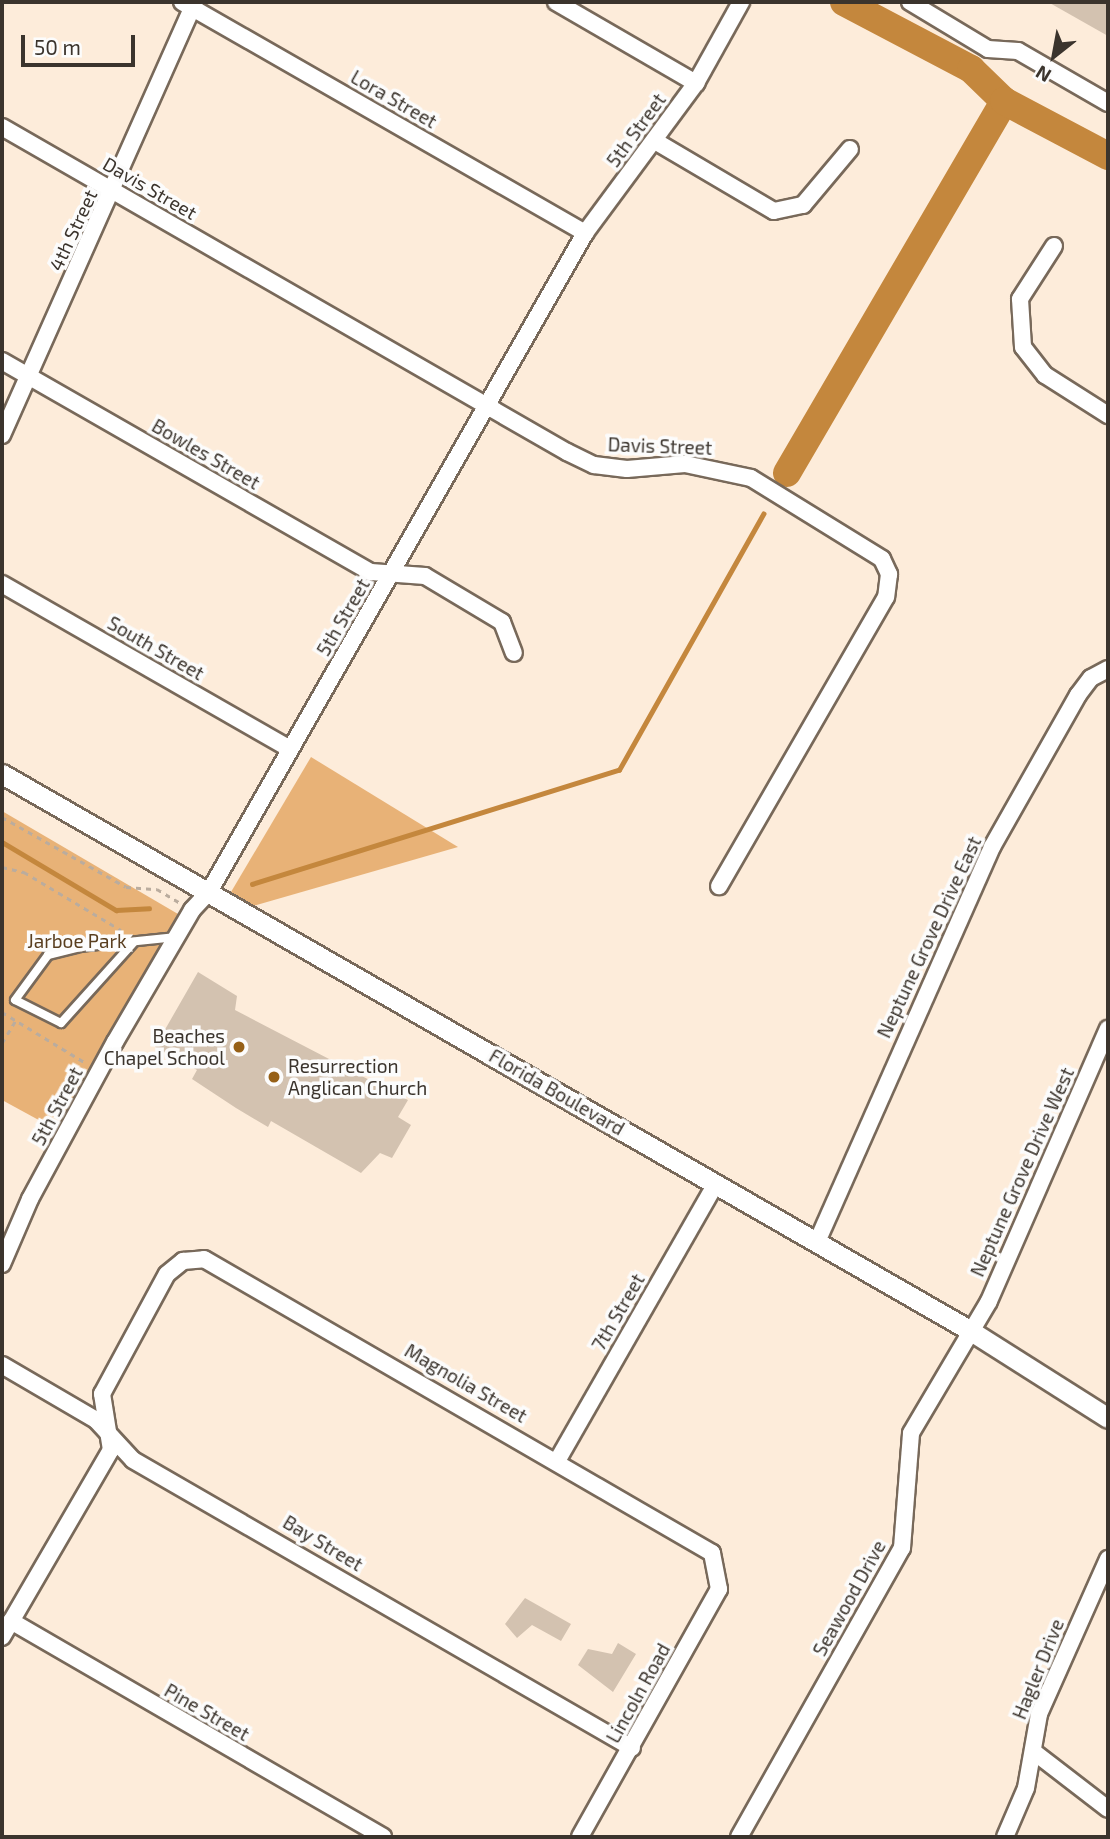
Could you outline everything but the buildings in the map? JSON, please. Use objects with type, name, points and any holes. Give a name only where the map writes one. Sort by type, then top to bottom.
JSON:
[{"type":"street","points":[[556,2],[696,82]]},
{"type":"street","name":"5th Street","points":[[2,1264],[99,1072],[192,910],[209,892],[585,233],[696,82],[741,2]]},
{"type":"street","points":[[910,2],[988,49],[1018,51],[1108,103]]},
{"type":"street","name":"4th Street","points":[[2,435],[113,191],[190,4]]},
{"type":"street","name":"Lora Street","points":[[190,4],[585,233]]},
{"type":"street","name":"Davis Street","points":[[2,127],[488,407],[594,465],[627,469],[685,464],[751,478],[882,559],[889,574],[886,597],[719,886]]},
{"type":"street","points":[[654,141],[774,211],[803,205],[850,149]]},
{"type":"street","points":[[1054,246],[1020,299],[1023,346],[1045,375],[1108,415]]},
{"type":"street","name":"Bowles Street","points":[[2,361],[371,572],[425,576],[502,622],[514,653]]},
{"type":"street","name":"South Street","points":[[2,584],[290,749]]},
{"type":"street","name":"Neptune Grove Drive East","points":[[817,1242],[992,847],[1078,695],[1091,678],[1108,669]]},
{"type":"street","name":"Florida Boulevard","points":[[2,774],[971,1331],[1108,1418]]},
{"type":"street","name":"Neptune Grove Drive West","points":[[971,1331],[1108,1029]]},
{"type":"street","name":"7th Street","points":[[557,1461],[716,1183]]},
{"type":"street","name":"Magnolia Street","points":[[108,1434],[102,1394],[167,1274],[183,1261],[215,1263],[700,1544],[718,1564]]},
{"type":"street","name":"Seawood Drive","points":[[739,1837],[897,1558],[906,1529],[903,1487],[911,1433],[971,1331]]},
{"type":"street","name":"Bay Street","points":[[2,1365],[96,1420],[133,1460],[632,1748]]},
{"type":"street","points":[[2,1637],[106,1462],[111,1450],[108,1434]]},
{"type":"street","name":"Hagler Drive","points":[[1005,1837],[1026,1788],[1034,1752],[1038,1714],[1108,1559]]},
{"type":"street","name":"Lincoln Road","points":[[580,1837],[719,1589],[718,1564]]},
{"type":"street","name":"Pine Street","points":[[11,1621],[383,1837]]},
{"type":"street","points":[[1034,1752],[1108,1809]]},
{"type":"lane","points":[[137,941],[61,1023],[15,1000],[48,955],[137,941],[176,937]]},
{"type":"path","points":[[2,817],[126,887],[157,889],[192,910]]},
{"type":"path","points":[[2,867],[24,872],[137,941]]},
{"type":"path","points":[[2,1012],[99,1072]]},
{"type":"path","points":[[2,1043],[16,1020]]},
{"type":"green space","points":[[311,757],[458,847],[253,906],[236,896],[231,892]]},
{"type":"green space","name":"Jarboe Park","points":[[2,811],[178,914],[57,1130],[2,1100]]},
{"type":"waterway","points":[[844,2],[971,69],[1004,101]]},
{"type":"waterway","points":[[787,473],[1004,101],[1108,156]]},
{"type":"waterway","points":[[252,884],[619,770],[763,514]]},
{"type":"waterway","points":[[2,842],[116,910],[149,908]]},
{"type":"place","name":"Beaches Chapel School","points":[[239,1047]]},
{"type":"place","name":"Resurrection Anglican Church","points":[[274,1077]]}]
